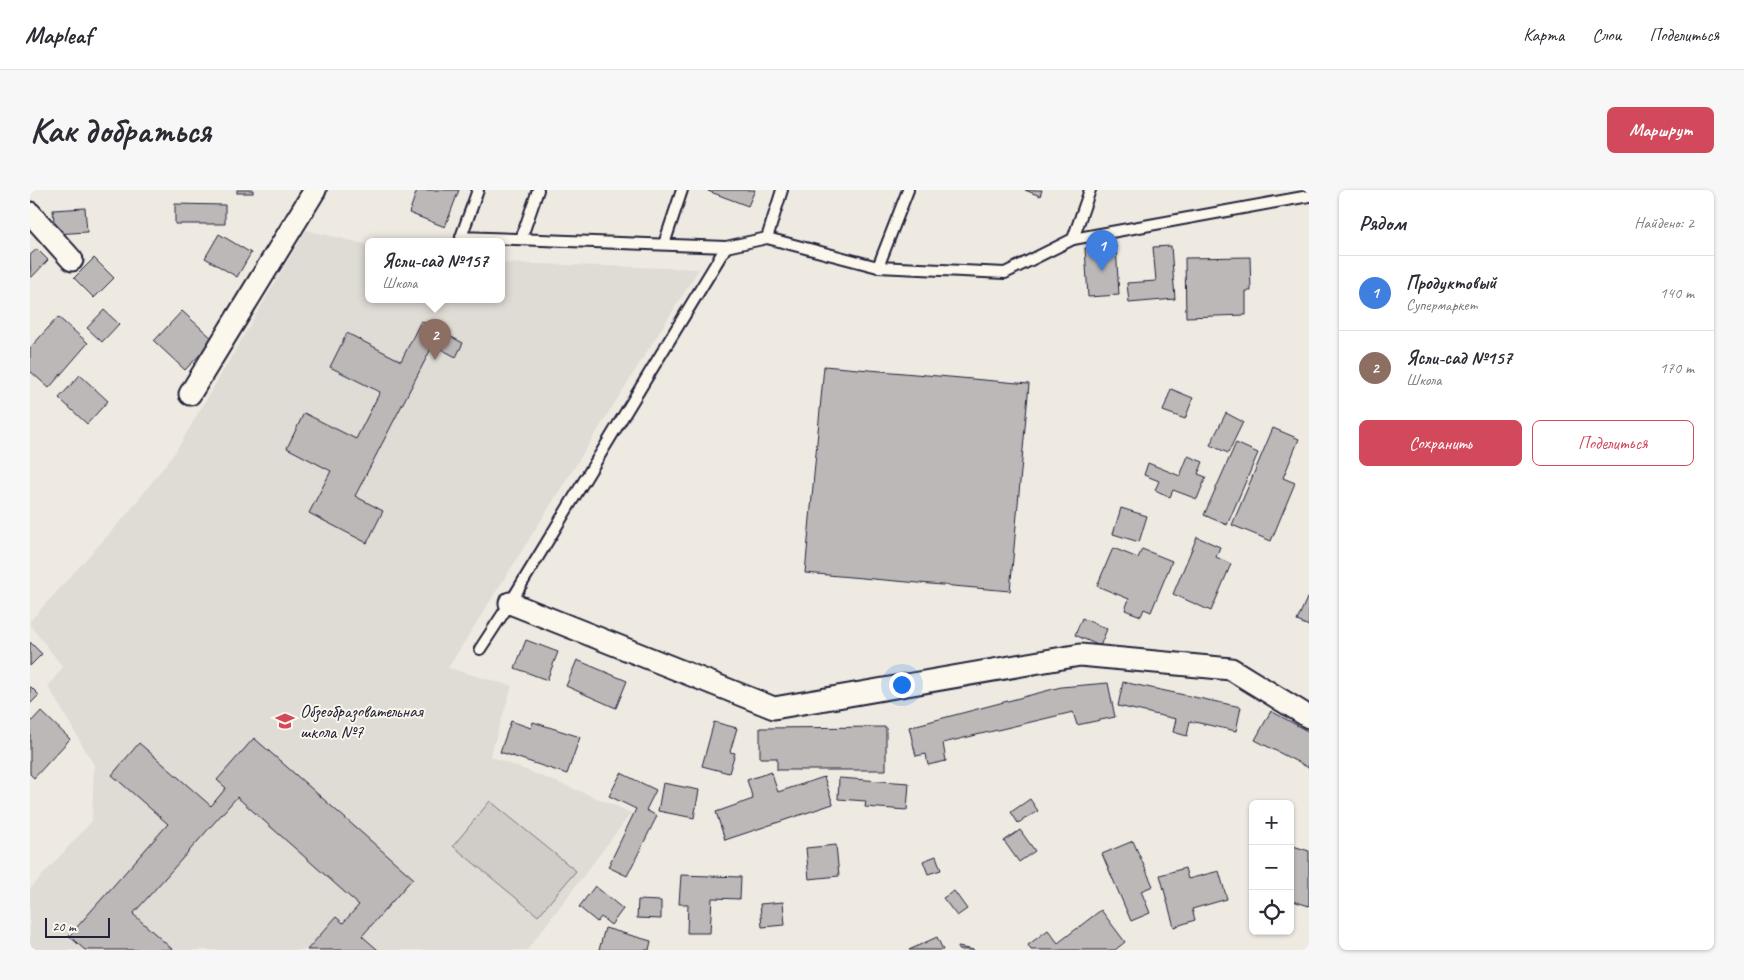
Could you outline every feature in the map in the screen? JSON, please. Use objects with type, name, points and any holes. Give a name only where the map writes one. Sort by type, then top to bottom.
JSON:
[{"type":"street","points":[[190,394],[315,190]]},
{"type":"street","points":[[30,214],[72,260]]},
{"type":"street","points":[[510,603],[774,708],[1080,655],[1231,669],[1309,717]]},
{"type":"lane","points":[[478,190],[461,237],[490,238]]},
{"type":"lane","points":[[520,239],[538,190]]},
{"type":"lane","points":[[664,244],[682,190]]},
{"type":"lane","points":[[767,238],[782,190]]},
{"type":"lane","points":[[878,267],[908,190]]},
{"type":"lane","points":[[1073,239],[1090,190]]},
{"type":"lane","points":[[505,238],[726,247],[767,238],[878,267],[1005,273],[1073,239],[1309,196]]},
{"type":"lane","points":[[480,649],[510,603],[726,247]]},
{"type":"shaded area","points":[[306,230],[365,244],[365,303],[505,303],[505,263],[699,269],[448,668],[512,686],[490,756],[631,813],[527,950],[30,950],[30,889],[92,821],[94,765],[48,686],[63,667],[30,625],[30,621],[128,513],[176,451]]},
{"type":"shaded area","points":[[490,801],[576,871],[538,916],[453,846]]},
{"type":"building","points":[[237,190],[253,190],[253,193],[237,193]]},
{"type":"building","points":[[417,190],[459,190],[445,227],[409,213]]},
{"type":"building","points":[[708,190],[755,190],[748,206]]},
{"type":"building","points":[[1025,190],[1042,190],[1040,196]]},
{"type":"building","points":[[175,204],[225,205],[225,224],[175,224]]},
{"type":"building","points":[[85,208],[87,232],[55,234],[53,210]]},
{"type":"building","points":[[219,234],[251,253],[237,277],[205,258]]},
{"type":"building","points":[[1116,246],[1119,295],[1088,297],[1085,248]]},
{"type":"building","points":[[1171,246],[1175,299],[1129,303],[1127,283],[1156,281],[1153,247]]},
{"type":"building","points":[[37,249],[48,260],[31,278],[30,255]]},
{"type":"building","points":[[1250,257],[1251,291],[1246,291],[1246,315],[1186,317],[1185,258]]},
{"type":"building","points":[[94,258],[114,278],[94,298],[74,278]]},
{"type":"building","points":[[104,310],[119,324],[102,342],[87,328]]},
{"type":"building","points":[[182,311],[214,340],[185,370],[154,341]]},
{"type":"building","points":[[58,317],[88,343],[49,388],[30,371],[30,348]]},
{"type":"building","points":[[421,321],[463,343],[456,357],[433,345],[355,496],[383,511],[367,543],[309,513],[331,471],[287,448],[304,413],[356,439],[380,392],[330,367],[347,333],[401,361]]},
{"type":"building","points":[[824,366],[1029,384],[1010,591],[805,573]]},
{"type":"building","points":[[80,375],[108,401],[87,424],[59,398]]},
{"type":"building","points":[[1171,389],[1193,398],[1185,419],[1163,411]]},
{"type":"building","points":[[1226,413],[1243,422],[1228,453],[1210,445]]},
{"type":"building","points":[[1273,428],[1299,439],[1283,478],[1295,483],[1271,541],[1232,525]]},
{"type":"building","points":[[1236,443],[1258,453],[1227,525],[1204,515]]},
{"type":"building","points":[[1188,456],[1203,462],[1198,474],[1206,477],[1197,499],[1173,490],[1170,497],[1155,490],[1159,481],[1144,475],[1148,463],[1180,476]]},
{"type":"building","points":[[1121,508],[1147,516],[1139,542],[1113,534]]},
{"type":"building","points":[[1197,537],[1220,547],[1216,557],[1231,564],[1211,611],[1173,594]]},
{"type":"building","points":[[1113,548],[1138,558],[1142,549],[1172,561],[1151,612],[1144,609],[1141,616],[1125,610],[1129,599],[1097,586]]},
{"type":"building","points":[[1307,598],[1309,599],[1309,626],[1297,621]]},
{"type":"building","points":[[1082,618],[1107,629],[1100,646],[1075,635]]},
{"type":"building","points":[[526,640],[558,652],[547,680],[515,668]]},
{"type":"building","points":[[30,642],[42,654],[30,666]]},
{"type":"building","points":[[577,660],[627,681],[616,708],[566,686]]},
{"type":"building","points":[[1123,682],[1241,707],[1236,731],[1190,721],[1187,736],[1173,732],[1176,719],[1118,706]]},
{"type":"building","points":[[1108,683],[1115,717],[1077,725],[1073,712],[943,743],[946,761],[928,765],[926,754],[916,756],[909,727],[1061,687]]},
{"type":"building","points":[[30,686],[39,695],[30,704]]},
{"type":"building","points":[[41,711],[70,739],[34,778],[30,774],[30,723]]},
{"type":"building","points":[[1271,711],[1309,732],[1309,768],[1255,740]]},
{"type":"building","points":[[511,721],[531,728],[533,722],[580,737],[567,774],[500,752]]},
{"type":"building","points":[[714,722],[737,728],[730,752],[735,753],[729,773],[702,766]]},
{"type":"building","points":[[886,727],[886,770],[777,770],[777,758],[760,758],[760,728]]},
{"type":"building","points":[[254,738],[413,878],[362,936],[378,950],[307,950],[336,917],[343,923],[359,905],[237,797],[133,914],[173,950],[85,950],[69,936],[168,824],[112,775],[139,743],[211,806],[226,788],[217,780]]},
{"type":"building","points":[[771,772],[778,792],[824,777],[833,804],[725,840],[716,812],[753,799],[747,780]]},
{"type":"building","points":[[621,773],[656,790],[646,810],[657,816],[627,876],[608,867],[636,809],[609,796]]},
{"type":"building","points":[[839,778],[909,783],[907,810],[865,807],[866,801],[838,799]]},
{"type":"building","points":[[663,783],[699,790],[694,818],[658,811]]},
{"type":"building","points":[[1030,799],[1038,811],[1018,823],[1011,812]]},
{"type":"building","points":[[1020,830],[1035,851],[1019,862],[1004,841]]},
{"type":"building","points":[[1133,841],[1153,886],[1141,891],[1150,913],[1131,921],[1102,854]]},
{"type":"building","points":[[836,845],[839,876],[809,879],[806,848]]},
{"type":"building","points":[[1294,846],[1309,851],[1309,906],[1294,901]]},
{"type":"building","points":[[936,856],[941,870],[928,874],[923,861]]},
{"type":"building","points":[[1185,868],[1188,879],[1219,871],[1227,899],[1192,909],[1195,920],[1174,927],[1160,875]]},
{"type":"building","points":[[681,875],[741,877],[740,899],[712,898],[710,933],[687,933],[688,904],[679,904]]},
{"type":"building","points":[[595,886],[623,909],[611,925],[601,917],[597,922],[579,907]]},
{"type":"building","points":[[954,891],[967,909],[957,916],[943,898]]},
{"type":"building","points":[[638,900],[661,901],[661,919],[637,918]]},
{"type":"building","points":[[783,902],[785,925],[762,927],[760,904]]},
{"type":"building","points":[[1101,910],[1125,942],[1115,950],[1031,950],[1028,945],[1048,930],[1058,943]]},
{"type":"building","points":[[605,928],[651,941],[649,950],[599,950]]},
{"type":"building","points":[[937,937],[943,950],[909,950]]},
{"type":"building","points":[[958,947],[974,950],[958,950]]},
{"type":"place","name":"Продуктовый","points":[[1102,271]]},
{"type":"place","name":"Ясли-сад №157","points":[[435,360]]},
{"type":"place","name":"Обзеобразовательная школа №7","points":[[285,721]]}]
